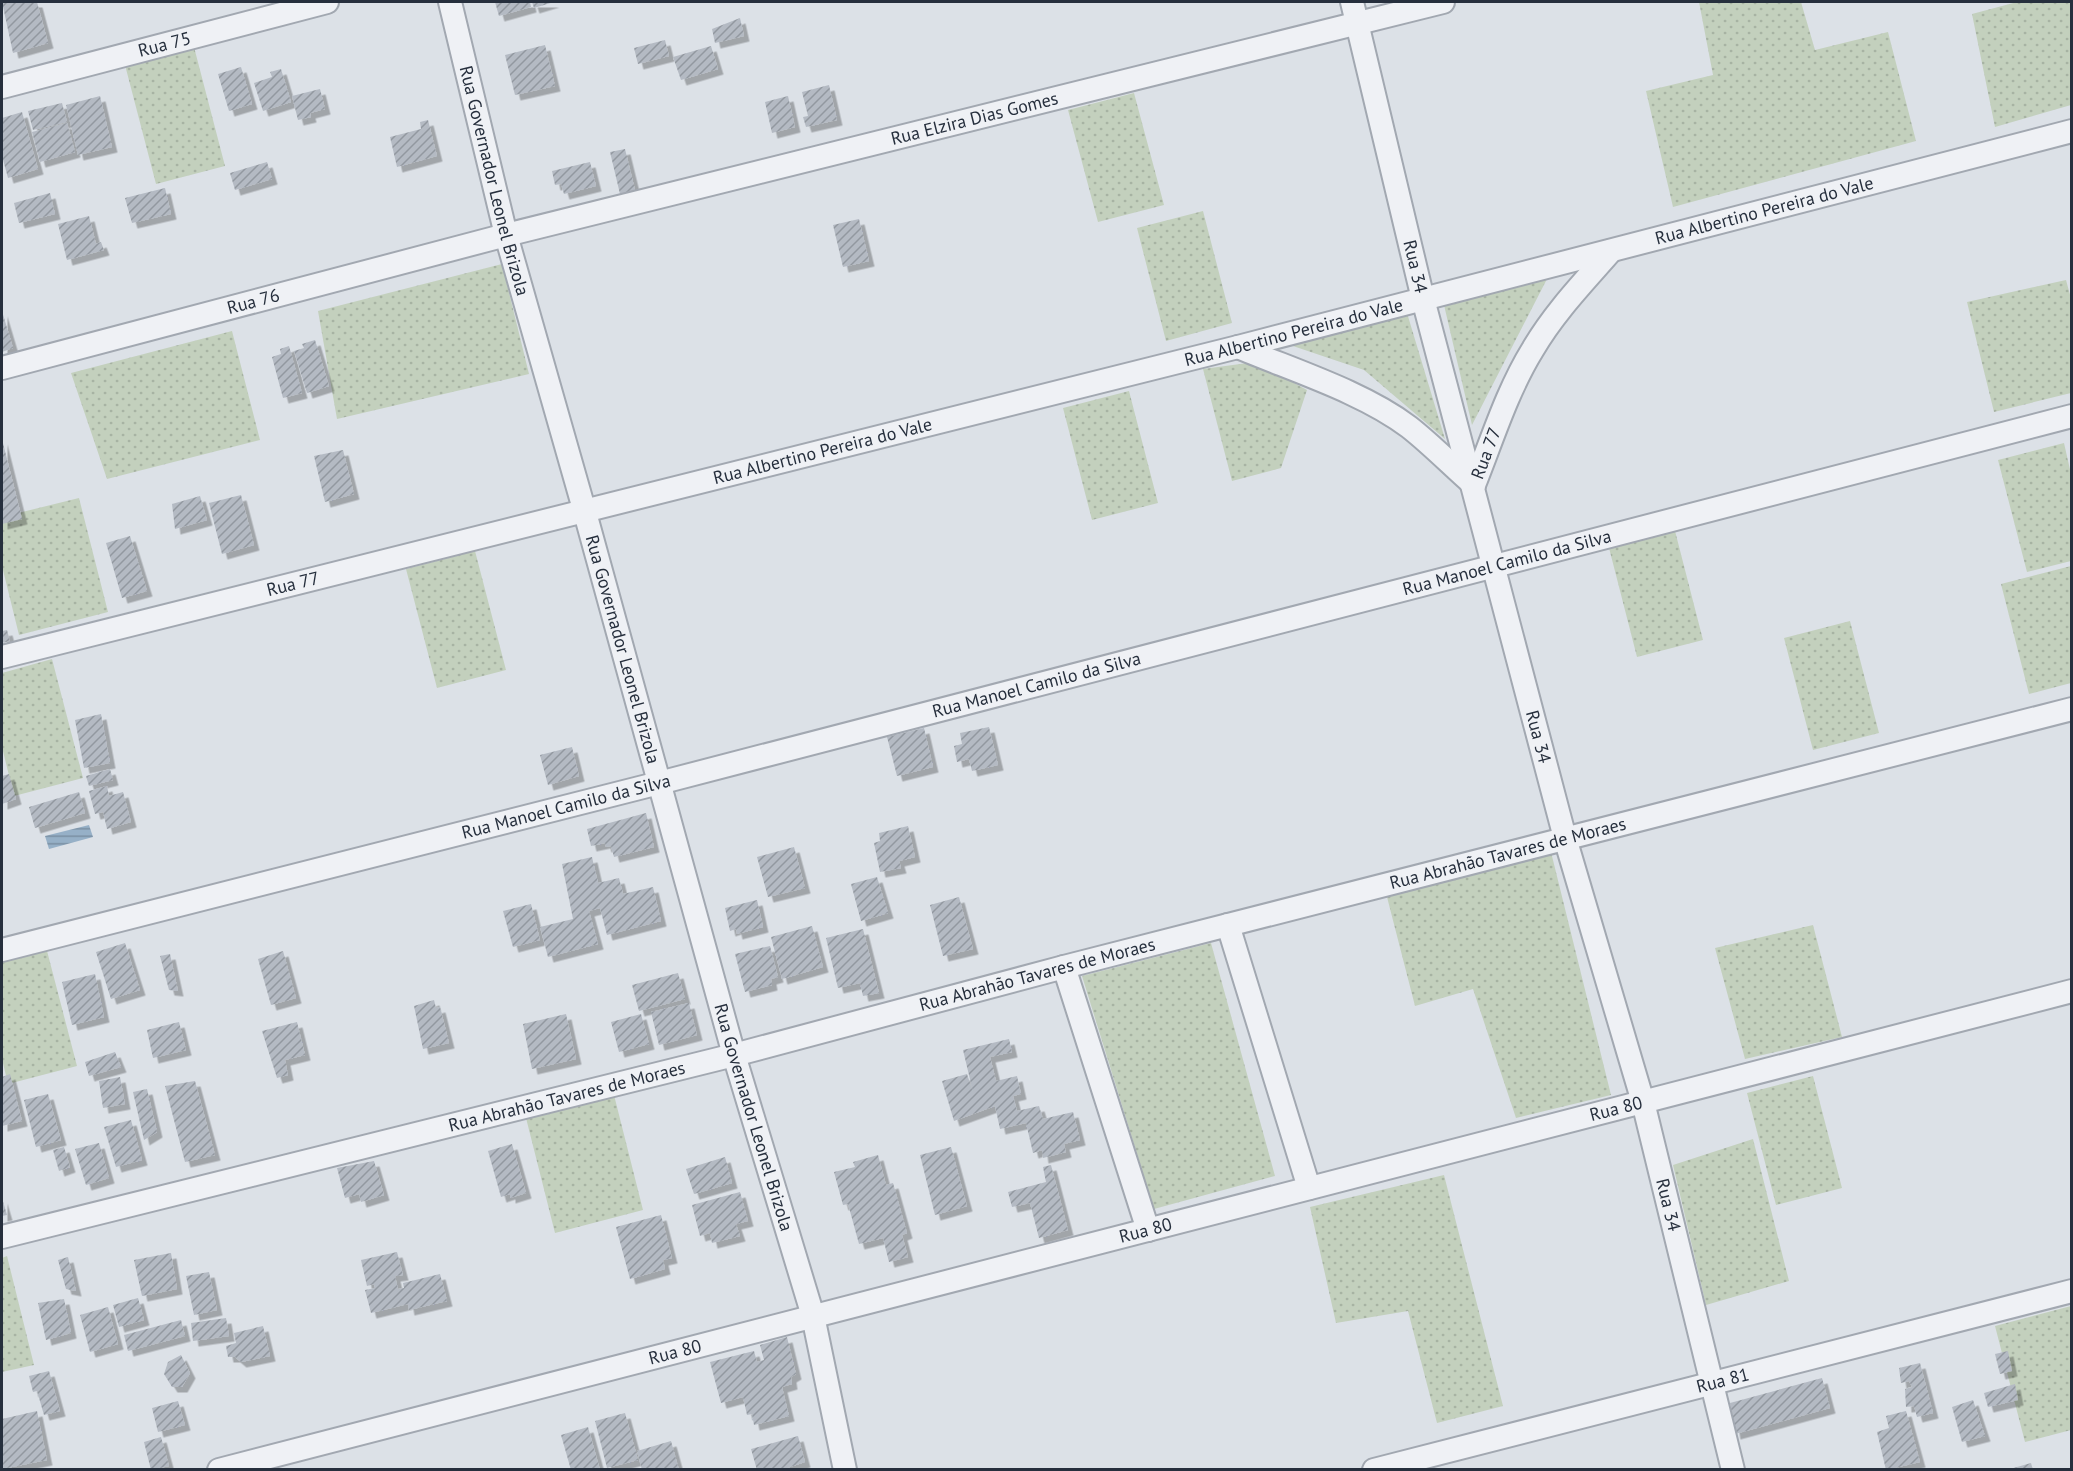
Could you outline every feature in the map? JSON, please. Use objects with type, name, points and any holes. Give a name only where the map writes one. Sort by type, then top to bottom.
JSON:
[{"type":"street","name":"Rua 75","points":[[2,87],[327,2]]},
{"type":"street","name":"Rua Governador Leonel Brizola","points":[[450,2],[506,235],[734,1055],[813,1316],[845,1470]]},
{"type":"street","name":"Rua Elzira Dias Gomes","points":[[506,235],[1356,12],[1443,2]]},
{"type":"street","name":"Rua 34","points":[[1356,12],[1423,299],[1474,485],[1564,838],[1643,1102],[1733,1470]]},
{"type":"street","name":"Rua Albertino Pereira do Vale","points":[[584,509],[1238,347],[2072,131]]},
{"type":"street","name":"Rua 76","points":[[2,368],[506,235]]},
{"type":"street","name":"Rua 77","points":[[1238,347],[1347,391],[1375,406],[1408,426],[1474,485],[1509,397],[1532,351],[1554,317],[1611,251]]},
{"type":"street","name":"Rua Manoel Camilo da Silva","points":[[2,950],[659,783],[2072,416]]},
{"type":"street","name":"Rua 77","points":[[2,657],[584,509]]},
{"type":"street","name":"Rua Abrahão Tavares de Moraes","points":[[2,1237],[734,1055],[1064,967],[2072,709]]},
{"type":"street","points":[[1228,925],[1310,1188]]},
{"type":"street","points":[[1064,967],[1148,1230]]},
{"type":"street","name":"Rua 80","points":[[219,1470],[2072,991]]},
{"type":"street","name":"Rua 81","points":[[1374,1470],[2072,1291]]},
{"type":"green space","points":[[1699,2],[1801,2],[1815,50],[1888,32],[1916,141],[1673,207],[1646,91],[1713,75]]},
{"type":"green space","points":[[2017,2],[2071,2],[2071,105],[1995,127],[1972,14]]},
{"type":"green space","points":[[194,47],[225,166],[156,184],[125,65]]},
{"type":"green space","points":[[1134,93],[1164,205],[1098,222],[1068,110]]},
{"type":"green space","points":[[1203,211],[1232,323],[1166,341],[1137,228]]},
{"type":"green space","points":[[502,264],[529,374],[337,419],[318,311]]},
{"type":"green space","points":[[1548,277],[1472,425],[1444,305]]},
{"type":"green space","points":[[2066,280],[2072,302],[2071,393],[1994,412],[1967,302]]},
{"type":"green space","points":[[1407,313],[1445,439],[1364,370],[1287,344]]},
{"type":"green space","points":[[232,331],[260,440],[107,479],[71,373]]},
{"type":"green space","points":[[1255,362],[1307,390],[1281,468],[1232,481],[1203,369]]},
{"type":"green space","points":[[1129,391],[1158,503],[1092,520],[1063,408]]},
{"type":"green space","points":[[2064,443],[2071,474],[2071,561],[2027,572],[1998,460]]},
{"type":"green space","points":[[79,498],[108,612],[19,635],[2,566],[2,517]]},
{"type":"green space","points":[[1674,527],[1703,640],[1637,657],[1608,544]]},
{"type":"green space","points":[[475,551],[506,670],[437,688],[406,569]]},
{"type":"green space","points":[[2071,566],[2071,683],[2029,694],[2001,584]]},
{"type":"green space","points":[[1850,621],[1879,733],[1813,750],[1784,638]]},
{"type":"green space","points":[[52,659],[83,778],[14,796],[2,747],[2,673]]},
{"type":"green space","points":[[1551,852],[1611,1095],[1516,1118],[1473,989],[1415,1006],[1387,897]]},
{"type":"green space","points":[[1813,925],[1842,1037],[1745,1059],[1715,948]]},
{"type":"green space","points":[[1211,943],[1275,1176],[1154,1209],[1082,976]]},
{"type":"green space","points":[[46,947],[77,1066],[8,1084],[2,1059],[2,959]]},
{"type":"green space","points":[[1813,1076],[1842,1188],[1776,1205],[1747,1093]]},
{"type":"green space","points":[[614,1095],[643,1210],[555,1233],[526,1118]]},
{"type":"green space","points":[[1753,1139],[1789,1281],[1706,1305],[1673,1165]]},
{"type":"green space","points":[[1444,1175],[1503,1406],[1437,1423],[1408,1311],[1336,1323],[1310,1207]]},
{"type":"green space","points":[[7,1256],[34,1365],[2,1372],[2,1258]]},
{"type":"green space","points":[[2071,1306],[2071,1430],[2025,1442],[1995,1326]]},
{"type":"water","points":[[89,825],[93,837],[49,849],[45,836]]},
{"type":"building","points":[[2,2],[37,2],[48,43],[13,53]]},
{"type":"building","points":[[495,2],[530,2],[531,7],[499,16]]},
{"type":"building","points":[[532,2],[554,2],[534,8]]},
{"type":"building","points":[[740,18],[744,36],[715,43],[712,29]]},
{"type":"building","points":[[665,40],[669,56],[638,64],[634,48]]},
{"type":"building","points":[[545,45],[555,86],[515,95],[505,55]]},
{"type":"building","points":[[711,46],[718,69],[681,80],[673,57]]},
{"type":"building","points":[[241,67],[252,104],[229,111],[218,74]]},
{"type":"building","points":[[281,69],[291,102],[263,111],[254,83],[272,77],[270,72]]},
{"type":"building","points":[[829,85],[837,120],[806,127],[803,117],[808,116],[802,92]]},
{"type":"building","points":[[320,89],[325,109],[310,113],[311,117],[298,120],[292,96]]},
{"type":"building","points":[[100,96],[112,147],[78,155],[66,105]]},
{"type":"building","points":[[788,96],[795,127],[772,133],[765,102]]},
{"type":"building","points":[[62,103],[67,122],[33,130],[28,111]]},
{"type":"building","points":[[22,112],[38,169],[8,178],[2,156],[2,118]]},
{"type":"building","points":[[428,120],[437,156],[397,167],[390,137],[421,129],[420,122]]},
{"type":"building","points":[[67,123],[75,152],[40,162],[32,132]]},
{"type":"building","points":[[625,149],[635,190],[620,194],[610,152]]},
{"type":"building","points":[[267,162],[272,179],[235,190],[230,173]]},
{"type":"building","points":[[590,162],[596,186],[564,194],[561,184],[555,185],[552,171]]},
{"type":"building","points":[[165,188],[171,214],[132,223],[125,198]]},
{"type":"building","points":[[50,193],[55,214],[19,223],[14,203]]},
{"type":"building","points":[[89,216],[96,244],[101,242],[104,250],[67,260],[58,224]]},
{"type":"building","points":[[859,219],[869,261],[843,267],[833,225]]},
{"type":"building","points":[[2,311],[13,348],[2,352]]},
{"type":"building","points":[[315,340],[329,386],[307,393],[294,351],[304,348],[302,344]]},
{"type":"building","points":[[289,346],[302,393],[283,398],[272,357],[281,354],[280,349]]},
{"type":"building","points":[[2,439],[22,519],[2,524]]},
{"type":"building","points":[[343,450],[354,494],[325,502],[314,456]]},
{"type":"building","points":[[241,495],[254,545],[222,554],[209,503]]},
{"type":"building","points":[[200,496],[207,520],[175,529],[172,504]]},
{"type":"building","points":[[130,536],[147,591],[122,598],[106,543]]},
{"type":"building","points":[[7,630],[10,641],[2,643],[2,631]]},
{"type":"building","points":[[101,714],[110,763],[84,768],[75,720]]},
{"type":"building","points":[[989,727],[998,765],[972,771],[969,759],[957,762],[954,746],[962,744],[960,733]]},
{"type":"building","points":[[924,728],[933,767],[897,776],[887,737]]},
{"type":"building","points":[[572,747],[579,776],[548,785],[540,755]]},
{"type":"building","points":[[110,769],[113,780],[89,786],[86,776]]},
{"type":"building","points":[[9,774],[16,799],[2,804],[2,776]]},
{"type":"building","points":[[107,786],[109,796],[123,792],[131,822],[107,829],[103,812],[95,814],[89,791]]},
{"type":"building","points":[[79,792],[85,813],[35,828],[29,807]]},
{"type":"building","points":[[646,813],[654,847],[614,857],[611,846],[606,847],[605,843],[591,846],[587,829]]},
{"type":"building","points":[[908,826],[915,857],[899,861],[901,868],[880,872],[874,843],[880,841],[879,833]]},
{"type":"building","points":[[794,847],[805,888],[768,897],[757,857]]},
{"type":"building","points":[[592,857],[598,883],[619,878],[623,894],[653,887],[661,921],[607,935],[600,908],[589,911],[598,944],[548,957],[540,927],[573,919],[562,864]]},
{"type":"building","points":[[877,877],[888,913],[861,921],[851,884]]},
{"type":"building","points":[[959,897],[973,949],[943,956],[930,905]]},
{"type":"building","points":[[757,900],[763,927],[737,934],[736,929],[730,931],[725,908]]},
{"type":"building","points":[[531,904],[540,940],[513,947],[503,911]]},
{"type":"building","points":[[812,926],[823,967],[782,979],[771,937]]},
{"type":"building","points":[[863,929],[879,993],[863,996],[860,983],[838,988],[826,938]]},
{"type":"building","points":[[125,943],[140,990],[111,999],[96,952]]},
{"type":"building","points":[[770,946],[778,977],[771,979],[772,985],[745,992],[735,954]]},
{"type":"building","points":[[283,951],[296,998],[271,1005],[258,959]]},
{"type":"building","points":[[170,954],[178,991],[169,990],[160,956]]},
{"type":"building","points":[[678,973],[685,999],[639,1011],[632,985]]},
{"type":"building","points":[[95,974],[104,1017],[72,1025],[62,982]]},
{"type":"building","points":[[434,1000],[436,1008],[440,1007],[449,1043],[423,1049],[414,1006]]},
{"type":"building","points":[[689,1003],[697,1035],[659,1045],[651,1012]]},
{"type":"building","points":[[566,1014],[576,1059],[532,1069],[523,1024]]},
{"type":"building","points":[[641,1014],[649,1044],[619,1052],[611,1022]]},
{"type":"building","points":[[179,1022],[186,1050],[153,1058],[147,1030]]},
{"type":"building","points":[[297,1022],[305,1055],[285,1060],[288,1075],[277,1078],[262,1031]]},
{"type":"building","points":[[1009,1039],[1012,1052],[990,1057],[996,1081],[1017,1076],[1021,1094],[1013,1096],[1017,1111],[1039,1106],[1043,1119],[1073,1112],[1080,1140],[1064,1144],[1066,1152],[1043,1158],[1042,1150],[1033,1153],[1026,1123],[1000,1129],[995,1106],[954,1121],[942,1081],[967,1074],[973,1092],[963,1050]]},
{"type":"building","points":[[115,1052],[121,1067],[89,1076],[85,1062]]},
{"type":"building","points":[[10,1074],[22,1121],[2,1126],[2,1077]]},
{"type":"building","points":[[120,1077],[125,1104],[103,1108],[99,1081]]},
{"type":"building","points":[[195,1081],[215,1155],[185,1162],[165,1086]]},
{"type":"building","points":[[147,1089],[157,1132],[144,1140],[133,1092]]},
{"type":"building","points":[[48,1094],[61,1140],[36,1147],[24,1100]]},
{"type":"building","points":[[131,1120],[142,1160],[116,1167],[104,1127]]},
{"type":"building","points":[[99,1143],[109,1178],[86,1185],[75,1149]]},
{"type":"building","points":[[512,1144],[526,1193],[510,1198],[510,1194],[501,1197],[488,1151]]},
{"type":"building","points":[[64,1147],[70,1167],[59,1171],[53,1150]]},
{"type":"building","points":[[951,1147],[967,1206],[935,1215],[920,1155]]},
{"type":"building","points":[[878,1155],[886,1185],[893,1183],[907,1233],[902,1235],[908,1257],[889,1262],[883,1238],[859,1244],[848,1204],[843,1205],[834,1172],[855,1167],[853,1162]]},
{"type":"building","points":[[725,1157],[732,1183],[694,1194],[686,1169]]},
{"type":"building","points":[[374,1161],[384,1195],[361,1202],[359,1194],[345,1198],[337,1168]]},
{"type":"building","points":[[1051,1165],[1068,1230],[1039,1238],[1030,1203],[1012,1207],[1008,1192],[1046,1182],[1043,1167]]},
{"type":"building","points":[[740,1192],[748,1221],[736,1224],[740,1236],[712,1243],[710,1233],[700,1236],[692,1205]]},
{"type":"building","points":[[2,1198],[7,1215],[2,1216]]},
{"type":"building","points":[[661,1215],[672,1258],[663,1260],[665,1269],[630,1279],[616,1227]]},
{"type":"building","points":[[397,1252],[403,1275],[395,1276],[398,1289],[404,1288],[403,1283],[440,1274],[447,1301],[409,1310],[408,1304],[371,1313],[365,1290],[375,1288],[374,1284],[367,1286],[361,1260]]},
{"type":"building","points":[[171,1253],[177,1289],[142,1296],[134,1260]]},
{"type":"building","points":[[68,1257],[76,1291],[66,1289],[58,1260]]},
{"type":"building","points":[[209,1272],[217,1310],[194,1315],[186,1276]]},
{"type":"building","points":[[138,1298],[144,1320],[119,1327],[113,1305]]},
{"type":"building","points":[[64,1299],[71,1333],[46,1340],[38,1303]]},
{"type":"building","points":[[108,1307],[118,1344],[90,1352],[80,1315]]},
{"type":"building","points":[[226,1318],[229,1336],[193,1341],[191,1323]]},
{"type":"building","points":[[181,1320],[185,1336],[128,1351],[124,1335]]},
{"type":"building","points":[[263,1326],[270,1356],[241,1362],[235,1357],[228,1357],[226,1346],[236,1343],[234,1333]]},
{"type":"building","points":[[787,1337],[796,1374],[791,1377],[792,1384],[782,1387],[789,1416],[754,1425],[752,1414],[747,1415],[743,1397],[721,1403],[710,1362],[754,1351],[757,1362],[764,1360],[760,1345]]},
{"type":"building","points":[[2008,1351],[2012,1371],[2000,1374],[1995,1354]]},
{"type":"building","points":[[181,1355],[190,1373],[182,1387],[172,1387],[164,1374],[168,1362]]},
{"type":"building","points":[[1920,1363],[1933,1413],[1917,1417],[1914,1406],[1906,1407],[1905,1389],[1912,1387],[1909,1381],[1901,1383],[1899,1368]]},
{"type":"building","points":[[49,1371],[60,1411],[44,1415],[37,1391],[33,1392],[29,1376]]},
{"type":"building","points":[[1822,1378],[1830,1408],[1735,1434],[1730,1403]]},
{"type":"building","points":[[2015,1384],[2018,1400],[1988,1407],[1984,1393]]},
{"type":"building","points":[[1973,1400],[1985,1436],[1962,1442],[1952,1407]]},
{"type":"building","points":[[178,1401],[185,1425],[158,1432],[152,1408]]},
{"type":"building","points":[[37,1411],[47,1460],[2,1469],[2,1419]]},
{"type":"building","points":[[1906,1411],[1920,1462],[1886,1470],[1877,1432],[1889,1428],[1886,1416]]},
{"type":"building","points":[[625,1413],[638,1460],[607,1468],[595,1421]]},
{"type":"building","points":[[588,1427],[600,1470],[571,1470],[561,1435]]},
{"type":"building","points":[[798,1436],[805,1462],[781,1470],[757,1470],[751,1449]]},
{"type":"building","points":[[161,1437],[169,1466],[151,1470],[144,1442]]},
{"type":"building","points":[[671,1441],[679,1470],[642,1470],[637,1451]]},
{"type":"building","points":[[2031,1463],[2033,1470],[2010,1470],[2010,1469]]}]
